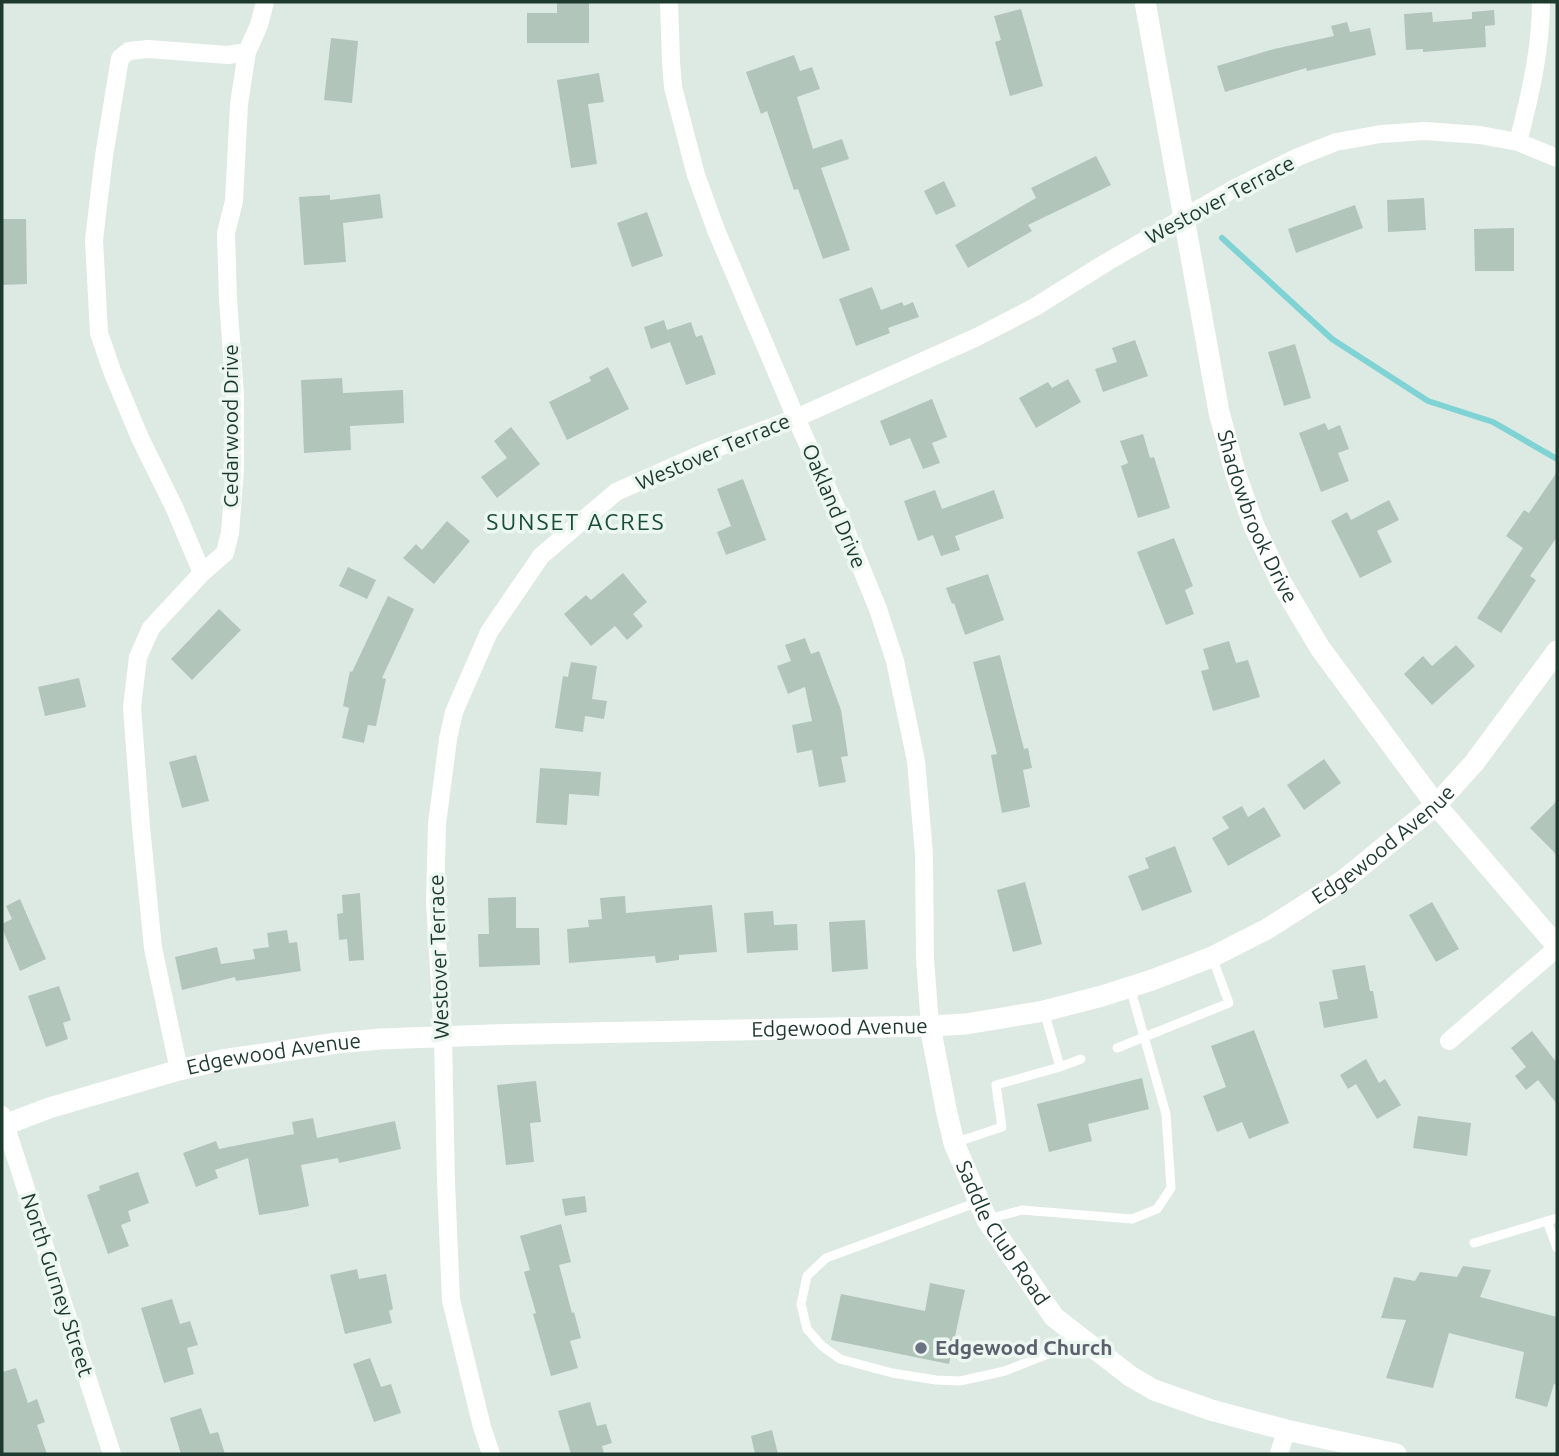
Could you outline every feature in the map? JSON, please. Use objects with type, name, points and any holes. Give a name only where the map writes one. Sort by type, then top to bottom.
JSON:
[{"type":"street","name":"Cedarwood Drive","points":[[178,1070],[153,948],[132,707],[138,657],[151,628],[202,573],[225,553],[230,533],[235,469],[235,396],[226,233],[234,201],[239,104],[247,52],[259,25],[265,2]]},
{"type":"street","name":"Oakland Drive","points":[[669,2],[673,87],[696,175],[716,230],[842,521],[878,609],[895,661],[916,761],[921,806],[925,960],[930,1026]]},
{"type":"street","name":"Shadowbrook Drive","points":[[1145,2],[1219,412],[1235,472],[1254,526],[1282,584],[1320,648],[1436,805],[1557,947]]},
{"type":"street","points":[[1518,142],[1531,94],[1541,25],[1541,2]]},
{"type":"street","points":[[202,573],[141,438],[99,333],[94,240],[120,58],[130,51],[148,49],[228,55],[247,52]]},
{"type":"street","name":"Westover Terrace","points":[[492,1454],[482,1427],[451,1300],[443,1037],[435,902],[436,824],[454,712],[489,632],[541,556],[616,492],[706,452],[796,418],[988,331],[1035,307],[1237,187],[1336,142],[1381,134],[1425,131],[1480,135],[1518,142],[1557,158]]},
{"type":"street","name":"Edgewood Avenue","points":[[3,1122],[178,1070],[222,1060],[337,1042],[489,1035],[966,1024],[1044,1011],[1130,987],[1212,957],[1267,929],[1344,880],[1436,805],[1474,763],[1557,651]]},
{"type":"street","points":[[1449,1041],[1557,947]]},
{"type":"street","name":"Saddle Club Road","points":[[930,1026],[954,1143],[984,1210],[1054,1317],[1130,1376],[1154,1390],[1211,1410],[1286,1430],[1396,1454]]},
{"type":"street","name":"North Gurney Street","points":[[3,1122],[112,1454]]},
{"type":"street","points":[[1279,1454],[1286,1430]]},
{"type":"lane","points":[[1116,1048],[1229,1003],[1212,957]]},
{"type":"lane","points":[[1078,1336],[1048,1354],[1005,1371],[960,1381],[936,1380],[892,1373],[841,1359],[822,1346],[807,1329],[801,1304],[807,1276],[826,1258],[984,1210],[1022,1210],[1132,1219],[1157,1209],[1171,1188],[1166,1114],[1130,987]]},
{"type":"lane","points":[[1044,1011],[1060,1068]]},
{"type":"lane","points":[[954,1143],[1002,1127],[996,1085],[1060,1068],[1081,1059]]},
{"type":"lane","points":[[1474,1243],[1552,1219],[1557,1248]]},
{"type":"building","points":[[557,2],[589,2],[589,43],[527,43],[527,13],[557,13]]},
{"type":"building","points":[[1021,9],[1043,86],[1010,96],[995,42],[1001,40],[994,16]]},
{"type":"building","points":[[1494,10],[1495,25],[1485,26],[1486,47],[1423,52],[1423,49],[1406,50],[1404,14],[1432,12],[1433,22],[1472,19],[1472,12]]},
{"type":"building","points":[[1347,22],[1350,32],[1370,28],[1376,55],[1307,71],[1306,68],[1225,92],[1217,66],[1274,49],[1334,36],[1331,26]]},
{"type":"building","points":[[331,38],[358,41],[352,103],[324,100]]},
{"type":"building","points":[[794,55],[800,71],[812,67],[820,89],[797,97],[813,149],[842,139],[849,159],[821,168],[850,250],[823,259],[798,189],[794,190],[767,111],[761,114],[746,72]]},
{"type":"building","points":[[599,73],[604,102],[588,104],[597,164],[571,168],[557,80]]},
{"type":"building","points":[[1096,156],[1111,185],[1028,225],[1032,231],[968,268],[955,245],[1036,198],[1031,188]]},
{"type":"building","points":[[944,181],[956,206],[936,215],[924,191]]},
{"type":"building","points":[[380,194],[383,218],[343,223],[346,262],[304,265],[299,197],[330,195],[330,200]]},
{"type":"building","points":[[1424,198],[1426,230],[1388,232],[1387,200]]},
{"type":"building","points":[[1355,205],[1363,228],[1296,253],[1288,229]]},
{"type":"building","points":[[647,212],[663,256],[632,267],[617,223]]},
{"type":"building","points":[[2,219],[26,219],[27,284],[2,285]]},
{"type":"building","points":[[1514,228],[1514,271],[1475,271],[1474,229]]},
{"type":"building","points":[[872,287],[881,310],[902,302],[904,306],[913,302],[919,317],[888,328],[890,333],[856,346],[839,299]]},
{"type":"building","points":[[664,320],[667,330],[691,322],[696,337],[702,335],[716,374],[686,385],[670,342],[651,349],[644,327]]},
{"type":"building","points":[[1135,340],[1148,376],[1103,392],[1095,369],[1117,362],[1112,348]]},
{"type":"building","points":[[1295,344],[1311,398],[1284,406],[1268,352]]},
{"type":"building","points":[[608,367],[629,409],[567,440],[549,402],[591,381],[589,377]]},
{"type":"building","points":[[342,378],[343,393],[403,390],[404,423],[350,426],[351,450],[304,453],[301,380]]},
{"type":"building","points":[[1068,379],[1081,402],[1036,428],[1019,398],[1048,382],[1052,388]]},
{"type":"building","points":[[932,399],[947,437],[932,443],[940,463],[923,469],[910,438],[890,446],[880,421]]},
{"type":"building","points":[[1325,423],[1328,430],[1340,425],[1349,449],[1338,453],[1349,481],[1321,492],[1299,433]]},
{"type":"building","points":[[511,427],[540,464],[497,498],[481,477],[507,458],[494,441]]},
{"type":"building","points":[[1143,434],[1150,458],[1154,457],[1170,508],[1138,518],[1121,466],[1128,463],[1120,441]]},
{"type":"building","points":[[1557,472],[1557,537],[1530,576],[1536,580],[1501,633],[1477,618],[1523,548],[1506,536],[1524,510],[1529,513]]},
{"type":"building","points":[[743,479],[766,540],[726,555],[717,532],[731,526],[717,489]]},
{"type":"building","points":[[935,490],[942,509],[994,490],[1004,518],[955,536],[960,550],[941,556],[933,535],[918,541],[904,501]]},
{"type":"building","points":[[1389,500],[1399,520],[1377,531],[1392,562],[1360,578],[1331,521],[1347,512],[1351,520]]},
{"type":"building","points":[[447,521],[470,541],[434,584],[403,558],[416,544],[422,550]]},
{"type":"building","points":[[1174,538],[1193,586],[1185,590],[1194,614],[1166,625],[1137,552]]},
{"type":"building","points":[[348,567],[376,580],[367,599],[339,586]]},
{"type":"building","points":[[623,573],[647,602],[633,614],[643,626],[627,640],[615,626],[591,646],[564,614],[586,595],[591,600]]},
{"type":"building","points":[[988,574],[1004,620],[965,635],[946,588]]},
{"type":"building","points":[[388,596],[414,609],[382,678],[386,679],[376,726],[368,725],[364,743],[342,738],[349,708],[343,706],[350,671],[352,672]]},
{"type":"building","points":[[219,609],[241,630],[192,680],[171,659]]},
{"type":"building","points":[[805,638],[811,654],[819,651],[841,710],[848,756],[841,757],[846,782],[819,787],[812,750],[797,753],[792,725],[812,721],[805,687],[788,694],[777,666],[791,661],[785,645]]},
{"type":"building","points":[[1229,641],[1236,663],[1248,660],[1260,697],[1213,711],[1201,671],[1209,669],[1203,649]]},
{"type":"building","points":[[1456,645],[1475,666],[1432,705],[1404,674],[1423,656],[1432,666]]},
{"type":"building","points":[[1000,655],[1024,749],[1028,748],[1032,768],[1023,770],[1030,807],[1002,813],[991,755],[997,754],[973,662]]},
{"type":"building","points":[[571,662],[597,666],[592,699],[607,701],[604,719],[585,716],[583,732],[555,728],[563,676],[568,677]]},
{"type":"building","points":[[79,678],[86,707],[45,716],[38,687]]},
{"type":"building","points":[[196,755],[209,801],[182,808],[169,762]]},
{"type":"building","points":[[1324,759],[1341,783],[1304,810],[1287,785]]},
{"type":"building","points":[[540,768],[601,772],[599,796],[569,794],[567,825],[536,823]]},
{"type":"building","points":[[1557,801],[1557,855],[1530,828]]},
{"type":"building","points":[[1242,806],[1248,817],[1264,807],[1281,836],[1228,866],[1212,838],[1229,828],[1222,817]]},
{"type":"building","points":[[1175,846],[1192,892],[1142,911],[1128,876],[1149,868],[1145,858]]},
{"type":"building","points":[[1025,882],[1042,944],[1013,952],[997,890]]},
{"type":"building","points":[[360,893],[364,960],[349,961],[347,939],[339,940],[337,914],[343,913],[342,895]]},
{"type":"building","points":[[625,896],[626,913],[712,905],[717,952],[679,955],[679,960],[656,963],[655,956],[569,963],[567,929],[589,927],[588,920],[602,919],[600,898]]},
{"type":"building","points":[[516,897],[516,928],[539,928],[540,965],[479,967],[478,934],[489,934],[488,898]]},
{"type":"building","points":[[20,899],[46,959],[20,971],[2,924],[12,919],[6,906]]},
{"type":"building","points":[[1432,902],[1459,949],[1436,962],[1409,915]]},
{"type":"building","points":[[773,911],[774,925],[797,924],[798,950],[747,953],[744,913]]},
{"type":"building","points":[[865,920],[868,969],[832,972],[829,922]]},
{"type":"building","points":[[287,930],[289,943],[297,942],[301,971],[236,981],[235,977],[182,990],[175,957],[217,947],[221,964],[255,959],[253,949],[269,947],[267,933]]},
{"type":"building","points":[[1365,965],[1378,1018],[1324,1028],[1319,1002],[1338,999],[1332,970]]},
{"type":"building","points":[[59,986],[71,1020],[63,1023],[68,1039],[46,1047],[28,996]]},
{"type":"building","points":[[1254,1030],[1289,1123],[1249,1139],[1242,1122],[1217,1132],[1203,1096],[1226,1087],[1211,1046]]},
{"type":"building","points":[[1532,1031],[1557,1063],[1557,1104],[1538,1080],[1526,1090],[1515,1076],[1526,1067],[1511,1048]]},
{"type":"building","points":[[1366,1059],[1379,1083],[1385,1079],[1401,1105],[1377,1119],[1356,1084],[1348,1089],[1340,1075]]},
{"type":"building","points":[[1142,1078],[1149,1109],[1088,1124],[1092,1141],[1049,1152],[1037,1104]]},
{"type":"building","points":[[536,1081],[541,1122],[530,1123],[534,1162],[506,1165],[497,1085]]},
{"type":"building","points":[[1418,1116],[1471,1123],[1467,1156],[1413,1148]]},
{"type":"building","points":[[313,1118],[317,1138],[395,1121],[401,1149],[339,1163],[338,1158],[301,1165],[309,1206],[291,1210],[259,1215],[248,1158],[215,1170],[218,1178],[196,1187],[183,1153],[216,1141],[219,1149],[294,1134],[292,1122]]},
{"type":"building","points":[[138,1172],[149,1203],[128,1211],[131,1221],[121,1225],[129,1246],[108,1254],[87,1195],[100,1190],[99,1186]]},
{"type":"building","points":[[585,1196],[587,1212],[565,1216],[562,1199]]},
{"type":"building","points":[[561,1224],[571,1262],[559,1265],[581,1338],[570,1341],[578,1368],[551,1376],[533,1314],[536,1313],[524,1272],[530,1270],[520,1236]]},
{"type":"building","points":[[1463,1266],[1491,1270],[1480,1297],[1557,1317],[1557,1385],[1554,1384],[1547,1407],[1515,1398],[1524,1352],[1449,1333],[1433,1388],[1386,1378],[1406,1320],[1381,1318],[1394,1277],[1415,1281],[1420,1272],[1457,1277]]},
{"type":"building","points":[[357,1269],[359,1279],[386,1274],[393,1309],[389,1311],[392,1323],[345,1334],[330,1275]]},
{"type":"building","points":[[930,1283],[965,1290],[949,1364],[831,1340],[841,1294],[925,1311]]},
{"type":"building","points":[[172,1299],[180,1324],[190,1321],[198,1345],[187,1348],[194,1374],[164,1383],[141,1308]]},
{"type":"building","points":[[370,1358],[381,1387],[391,1384],[401,1413],[374,1422],[353,1364]]},
{"type":"building","points":[[16,1368],[28,1403],[37,1399],[45,1422],[37,1425],[47,1454],[2,1454],[2,1372]]},
{"type":"building","points":[[590,1402],[597,1426],[606,1424],[612,1443],[602,1446],[604,1454],[571,1454],[558,1411]]},
{"type":"building","points":[[201,1408],[210,1434],[218,1432],[225,1454],[181,1454],[170,1418]]},
{"type":"building","points":[[772,1430],[778,1454],[755,1454],[751,1436]]},
{"type":"waterway","points":[[1222,238],[1332,339],[1428,401],[1493,422],[1557,459]]},
{"type":"place","name":"Edgewood Church","points":[[921,1348]]},
{"type":"district","name":"SUNSET ACRES","points":[[576,522]]}]
